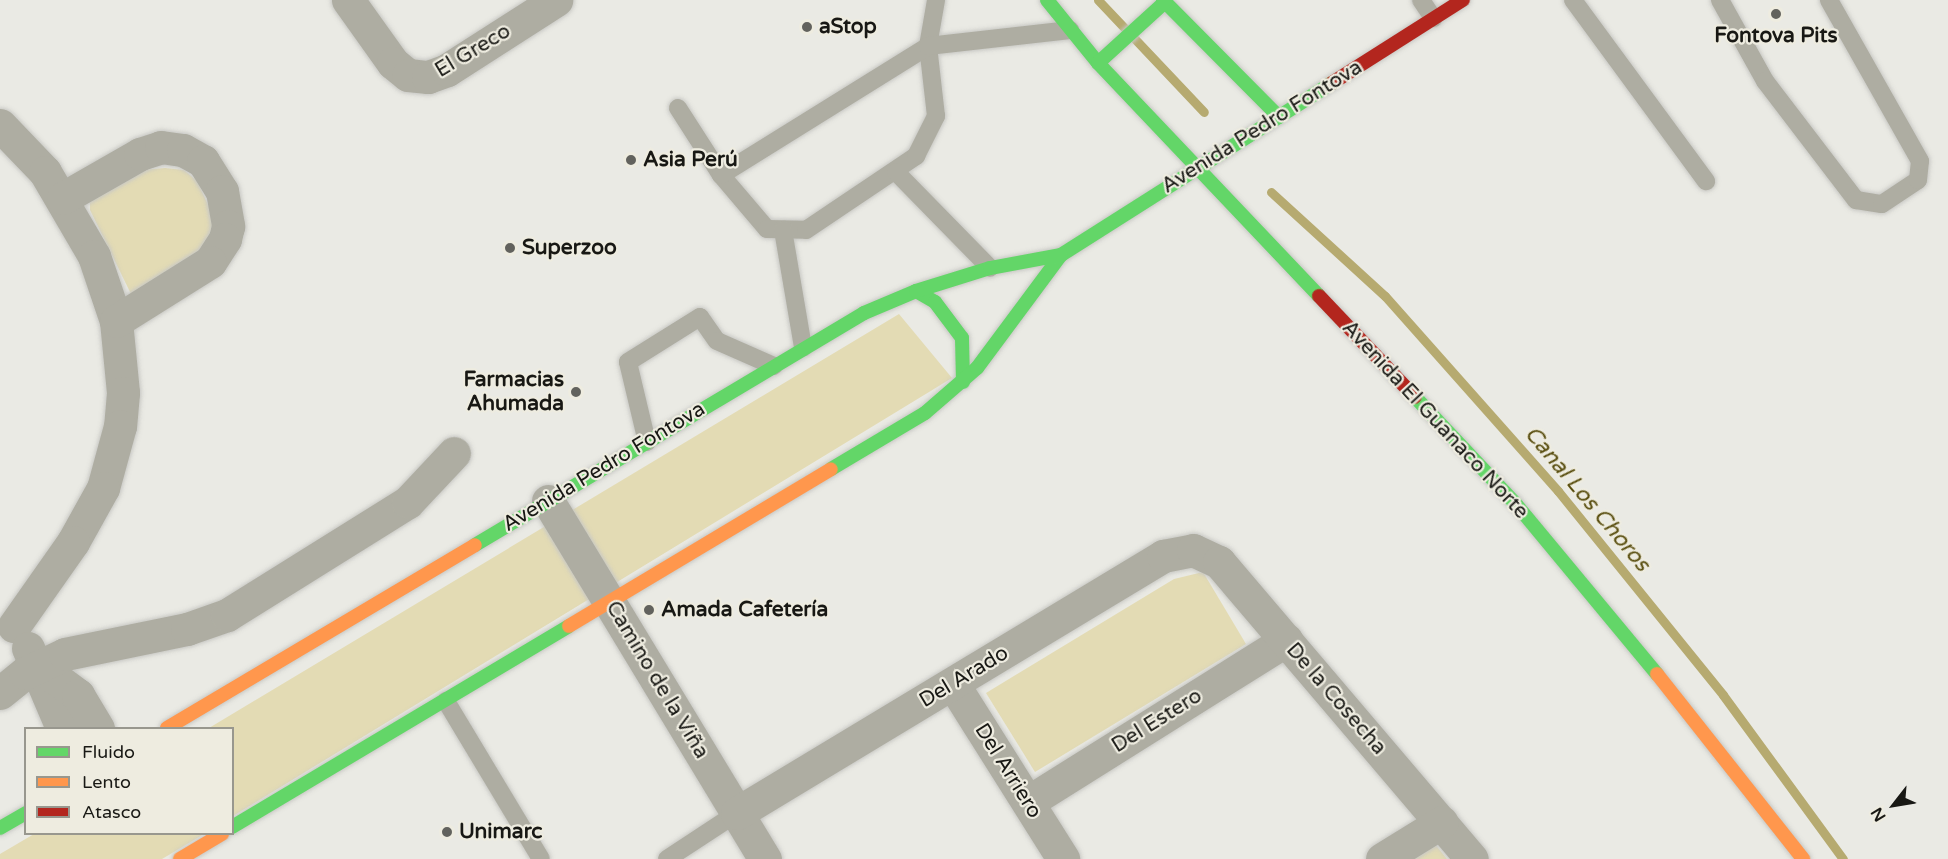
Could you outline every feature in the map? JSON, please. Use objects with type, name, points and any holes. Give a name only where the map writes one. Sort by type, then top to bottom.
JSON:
[{"type":"street","name":"El Greco","points":[[348,0],[393,63],[408,75],[428,78],[447,70],[556,0]]},
{"type":"street","name":"Avenida El Guanaco Norte","points":[[1047,0],[1098,63],[1515,503],[1647,661],[1803,859]]},
{"type":"street","name":"Avenida Pedro Fontova","points":[[234,826],[925,413],[963,382],[1061,255],[1463,0]]},
{"type":"street","points":[[1098,63],[1164,1],[1279,117]]},
{"type":"street","points":[[0,125],[45,172],[63,198],[94,256],[116,321],[123,393],[113,459],[90,515],[7,623],[39,666],[78,695],[97,727]]},
{"type":"street","points":[[63,198],[140,154],[161,147],[183,150],[203,161],[222,191],[228,226],[225,239],[210,262],[116,321]]},
{"type":"street","name":"Avenida Pedro Fontova","points":[[170,727],[803,347],[871,309],[916,291],[990,268],[1061,255]]},
{"type":"street","points":[[916,291],[943,311],[962,338],[963,382]]},
{"type":"street","points":[[0,693],[39,666],[65,654],[187,629],[227,615],[408,502],[454,453]]},
{"type":"street","name":"Camino de la Viña","points":[[548,501],[765,859]]},
{"type":"street","name":"De la Cosecha","points":[[1193,550],[1219,562],[1472,859]]},
{"type":"street","name":"Del Arado","points":[[738,813],[1163,556],[1193,550]]},
{"type":"street","name":"Del Estero","points":[[1028,802],[1286,640]]},
{"type":"street","points":[[39,666],[52,711],[61,727]]},
{"type":"street","name":"Del Arriero","points":[[953,684],[1063,859]]},
{"type":"street","points":[[0,828],[24,814]]},
{"type":"street","points":[[1382,859],[1442,822]]},
{"type":"street","points":[[180,859],[220,835]]},
{"type":"lane","points":[[678,108],[721,175],[767,229],[806,230],[896,172],[916,156],[936,116],[928,46],[936,0]]},
{"type":"lane","points":[[1421,0],[1433,18]]},
{"type":"lane","points":[[1573,0],[1706,181]]},
{"type":"lane","points":[[1720,0],[1764,81],[1856,200],[1882,204],[1918,180],[1920,161],[1829,0]]},
{"type":"lane","points":[[721,175],[928,46],[1070,30]]},
{"type":"lane","points":[[896,172],[990,268]]},
{"type":"lane","points":[[783,230],[803,347]]},
{"type":"lane","points":[[647,442],[628,362],[700,317],[717,341],[774,366]]},
{"type":"lane","points":[[446,700],[541,859]]},
{"type":"lane","points":[[667,859],[738,813]]},
{"type":"shaded area","points":[[165,168],[184,170],[197,181],[216,222],[199,258],[131,294],[90,210],[90,202],[141,170]]},
{"type":"shaded area","points":[[899,314],[952,378],[234,815],[234,727],[211,727]]},
{"type":"shaded area","points":[[1203,572],[1246,644],[1035,772],[986,693],[1174,579]]},
{"type":"shaded area","points":[[32,835],[202,835],[162,859],[0,859],[0,854]]},
{"type":"shaded area","points":[[1434,843],[1447,859],[1408,859]]},
{"type":"waterway","name":"Canal Los Choros","points":[[1098,0],[1204,112]]},
{"type":"waterway","name":"Canal Los Choros","points":[[1271,192],[1385,296],[1558,491],[1723,695],[1843,859]]},
{"type":"traffic: fast","points":[[1047,0],[1098,63],[1319,296]]},
{"type":"traffic: fast","points":[[1163,0],[1279,117]]},
{"type":"traffic: fast","points":[[1098,63],[1165,2]]},
{"type":"traffic: fast","points":[[831,469],[925,413],[977,368],[1061,255],[1332,83]]},
{"type":"traffic: fast","points":[[475,545],[864,313],[916,291],[990,268],[1061,255]]},
{"type":"traffic: fast","points":[[916,291],[935,302],[962,338],[963,382]]},
{"type":"traffic: fast","points":[[1415,397],[1515,503],[1657,674]]},
{"type":"traffic: fast","points":[[234,826],[569,626]]},
{"type":"traffic: fast","points":[[0,828],[24,814]]},
{"type":"traffic: slow","points":[[569,626],[831,469]]},
{"type":"traffic: slow","points":[[169,727],[475,545]]},
{"type":"traffic: slow","points":[[1657,674],[1803,859]]},
{"type":"traffic: slow","points":[[180,859],[220,835]]},
{"type":"traffic: jam","points":[[1332,83],[1463,0]]},
{"type":"traffic: jam","points":[[1319,296],[1415,397]]},
{"type":"place","name":"Fontova Pits","points":[[1776,14]]},
{"type":"place","name":"aStop","points":[[807,27]]},
{"type":"place","name":"Asia Perú","points":[[631,160]]},
{"type":"place","name":"Superzoo","points":[[510,248]]},
{"type":"place","name":"Farmacias Ahumada","points":[[576,392]]},
{"type":"place","name":"Amada Cafetería","points":[[649,610]]},
{"type":"place","name":"Unimarc","points":[[447,832]]}]
